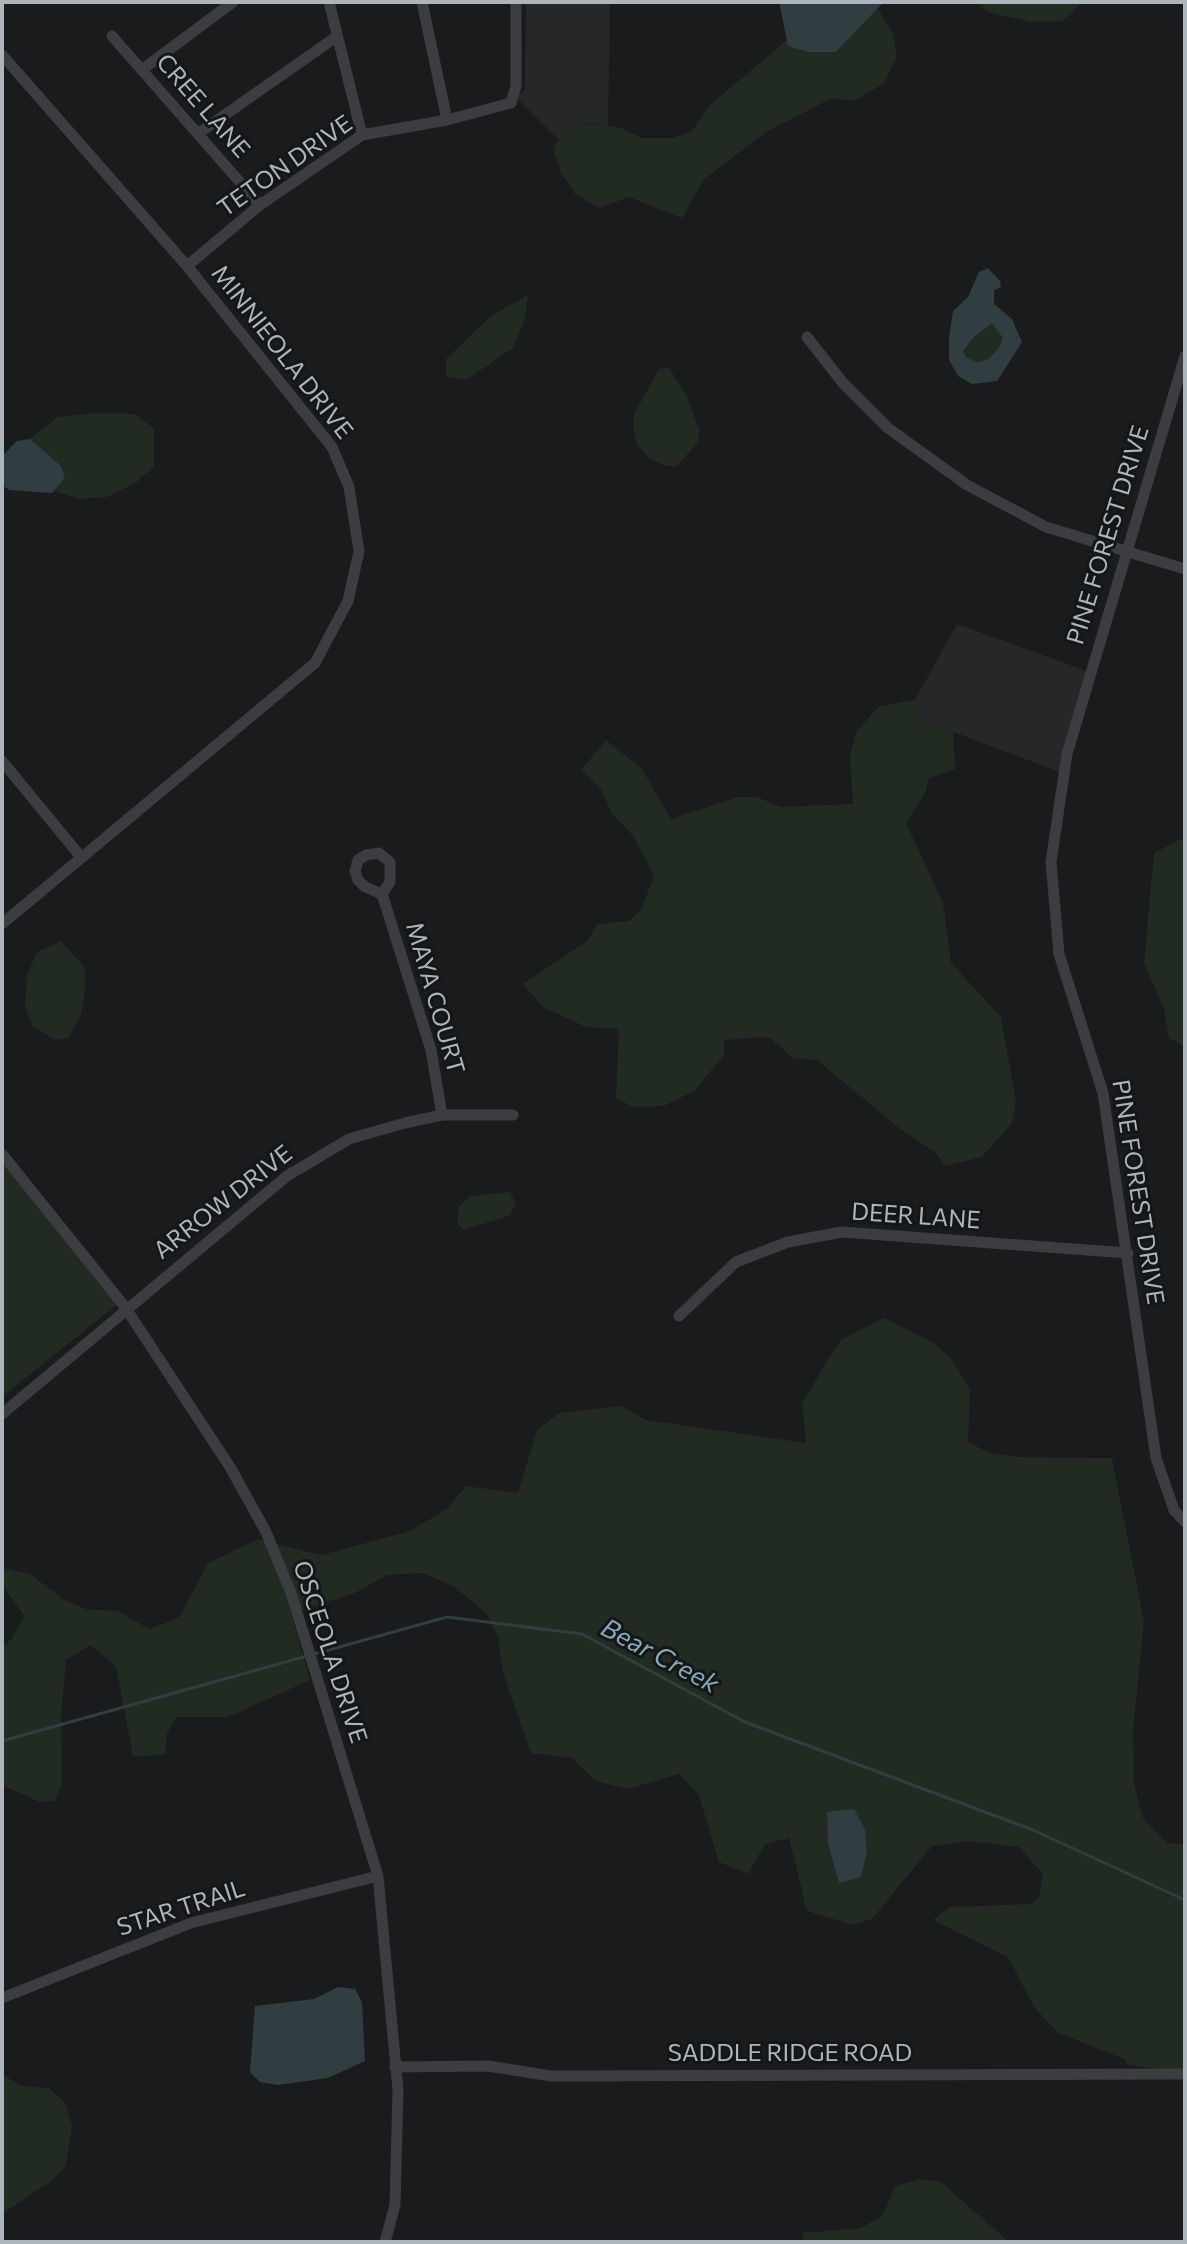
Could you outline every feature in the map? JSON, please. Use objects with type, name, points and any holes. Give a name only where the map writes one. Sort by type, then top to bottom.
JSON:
[{"type":"street","points":[[143,69],[233,2]]},
{"type":"street","points":[[329,2],[362,135]]},
{"type":"street","points":[[422,2],[447,120]]},
{"type":"street","name":"TETON DRIVE","points":[[187,266],[260,205],[362,135],[447,120],[511,103],[516,86],[516,2]]},
{"type":"street","name":"CREE LANE","points":[[112,36],[260,205]]},
{"type":"street","points":[[199,133],[336,37]]},
{"type":"street","name":"MINNIEOLA DRIVE","points":[[2,55],[187,266],[332,447],[349,487],[359,551],[348,601],[315,663],[2,924]]},
{"type":"street","points":[[807,337],[843,383],[888,428],[927,459],[1046,527],[1185,569]]},
{"type":"street","name":"PINE FOREST DRIVE","points":[[1185,356],[1067,754],[1051,862],[1059,954],[1103,1093],[1156,1458],[1174,1510],[1185,1522]]},
{"type":"street","points":[[2,761],[81,857]]},
{"type":"street","name":"MAYA COURT","points":[[382,894],[431,1050],[442,1115]]},
{"type":"street","name":"ARROW DRIVE","points":[[2,1414],[125,1307],[287,1176],[349,1139],[442,1115],[513,1115]]},
{"type":"street","name":"OSCEOLA DRIVE","points":[[2,1154],[125,1307],[230,1467],[266,1532],[291,1593],[378,1876],[395,2067],[399,2157],[395,2205],[385,2242]]},
{"type":"street","name":"DEER LANE","points":[[679,1316],[736,1262],[788,1242],[842,1232],[1128,1253]]},
{"type":"street","name":"STAR TRAIL","points":[[2,1998],[191,1923],[378,1876]]},
{"type":"street","name":"SADDLE RIDGE ROAD","points":[[395,2067],[488,2066],[551,2076],[1185,2074]]},
{"type":"shaded area","points":[[526,2],[610,2],[608,126],[591,124],[568,129],[559,140],[515,96],[525,90]]},
{"type":"shaded area","points":[[779,2],[883,3],[836,52],[808,52],[788,46]]},
{"type":"shaded area","points":[[977,2],[1083,2],[1062,21],[1031,22],[988,12]]},
{"type":"shaded area","points":[[878,9],[893,34],[897,57],[883,84],[856,100],[830,99],[766,132],[704,179],[682,218],[629,197],[599,208],[575,194],[560,171],[553,148],[568,129],[591,124],[622,128],[642,138],[672,138],[692,131],[710,105],[787,40],[789,46],[836,52]]},
{"type":"shaded area","points":[[988,268],[1000,281],[1001,287],[994,290],[994,304],[1012,319],[1022,342],[997,381],[972,384],[958,376],[949,360],[949,338],[953,311],[968,297],[979,272]],"holes":[[[992,323],[1003,338],[998,349],[987,360],[977,362],[966,357],[963,351],[974,337]]]},
{"type":"shaded area","points":[[528,295],[524,322],[513,348],[466,380],[446,376],[446,359],[491,316]]},
{"type":"shaded area","points":[[992,323],[1003,338],[998,349],[987,360],[977,362],[966,357],[963,352],[974,337]]},
{"type":"shaded area","points":[[669,368],[687,396],[699,430],[699,441],[677,466],[665,466],[647,457],[637,444],[633,428],[634,414],[659,369]]},
{"type":"shaded area","points":[[95,413],[136,414],[154,429],[154,466],[137,482],[107,497],[79,499],[54,491],[65,478],[61,466],[30,439],[58,417]]},
{"type":"shaded area","points":[[30,439],[61,466],[65,478],[52,493],[9,490],[2,485],[2,456],[17,441]]},
{"type":"shaded area","points":[[957,624],[1095,674],[1065,774],[919,719],[915,700]]},
{"type":"shaded area","points":[[915,699],[919,719],[953,732],[955,769],[929,778],[925,793],[906,823],[943,903],[951,963],[1001,1017],[1016,1101],[1012,1123],[982,1157],[945,1166],[936,1153],[899,1128],[817,1060],[793,1058],[769,1037],[724,1040],[724,1055],[694,1091],[664,1106],[633,1107],[616,1098],[619,1029],[586,1027],[543,1007],[523,984],[587,941],[598,924],[629,921],[641,910],[654,876],[634,837],[612,814],[601,789],[581,770],[606,740],[642,769],[671,819],[738,797],[757,797],[781,807],[853,804],[850,756],[856,732],[878,707]]},
{"type":"shaded area","points":[[1185,837],[1185,1047],[1169,1038],[1164,1009],[1144,963],[1154,853]]},
{"type":"shaded area","points":[[61,941],[85,968],[85,991],[81,1014],[69,1038],[56,1040],[32,1026],[25,1007],[27,975],[37,952]]},
{"type":"shaded area","points":[[2,1162],[116,1305],[2,1397]]},
{"type":"shaded area","points":[[510,1192],[516,1204],[509,1216],[463,1230],[457,1222],[459,1206],[470,1196]]},
{"type":"shaded area","points":[[884,1318],[934,1343],[952,1360],[970,1389],[968,1442],[990,1453],[1018,1457],[1112,1458],[1144,1622],[1133,1729],[1134,1784],[1143,1818],[1167,1843],[1185,1844],[1185,2074],[1127,2064],[1126,2060],[1057,2032],[1034,2007],[1008,1957],[933,1920],[950,1907],[1031,1904],[1039,1897],[1043,1874],[1019,1847],[967,1841],[932,1846],[872,1919],[853,1925],[807,1911],[789,1838],[765,1844],[748,1874],[719,1862],[699,1795],[679,1774],[627,1789],[596,1781],[572,1758],[531,1753],[503,1673],[498,1637],[487,1614],[452,1585],[422,1573],[387,1575],[355,1593],[302,1610],[276,1544],[322,1555],[410,1531],[447,1509],[466,1486],[518,1493],[537,1430],[559,1413],[621,1406],[646,1420],[806,1443],[802,1404],[828,1359],[841,1340]]},
{"type":"shaded area","points":[[258,1539],[264,1540],[286,1595],[310,1680],[228,1717],[176,1717],[167,1734],[165,1755],[133,1756],[116,1666],[90,1645],[66,1660],[61,1714],[62,1783],[55,1801],[40,1802],[2,1785],[2,1646],[12,1639],[24,1616],[2,1584],[2,1568],[30,1574],[63,1599],[85,1609],[118,1611],[149,1629],[179,1618],[208,1563]]},
{"type":"shaded area","points":[[854,1809],[865,1830],[867,1851],[861,1877],[839,1883],[828,1843],[827,1812]]},
{"type":"shaded area","points":[[338,1987],[355,1989],[362,2002],[365,2061],[328,2078],[278,2085],[260,2082],[250,2072],[255,2006],[314,1999]]},
{"type":"shaded area","points":[[2,2074],[21,2086],[49,2088],[65,2103],[72,2126],[66,2166],[51,2181],[2,2214]]},
{"type":"shaded area","points":[[922,2179],[941,2182],[1009,2242],[804,2242],[803,2233],[861,2228],[883,2215],[895,2186]]},
{"type":"waterway","name":"Bear Creek","points":[[2,1741],[447,1617],[582,1634],[745,1722],[1033,1830],[1185,1900]]}]
